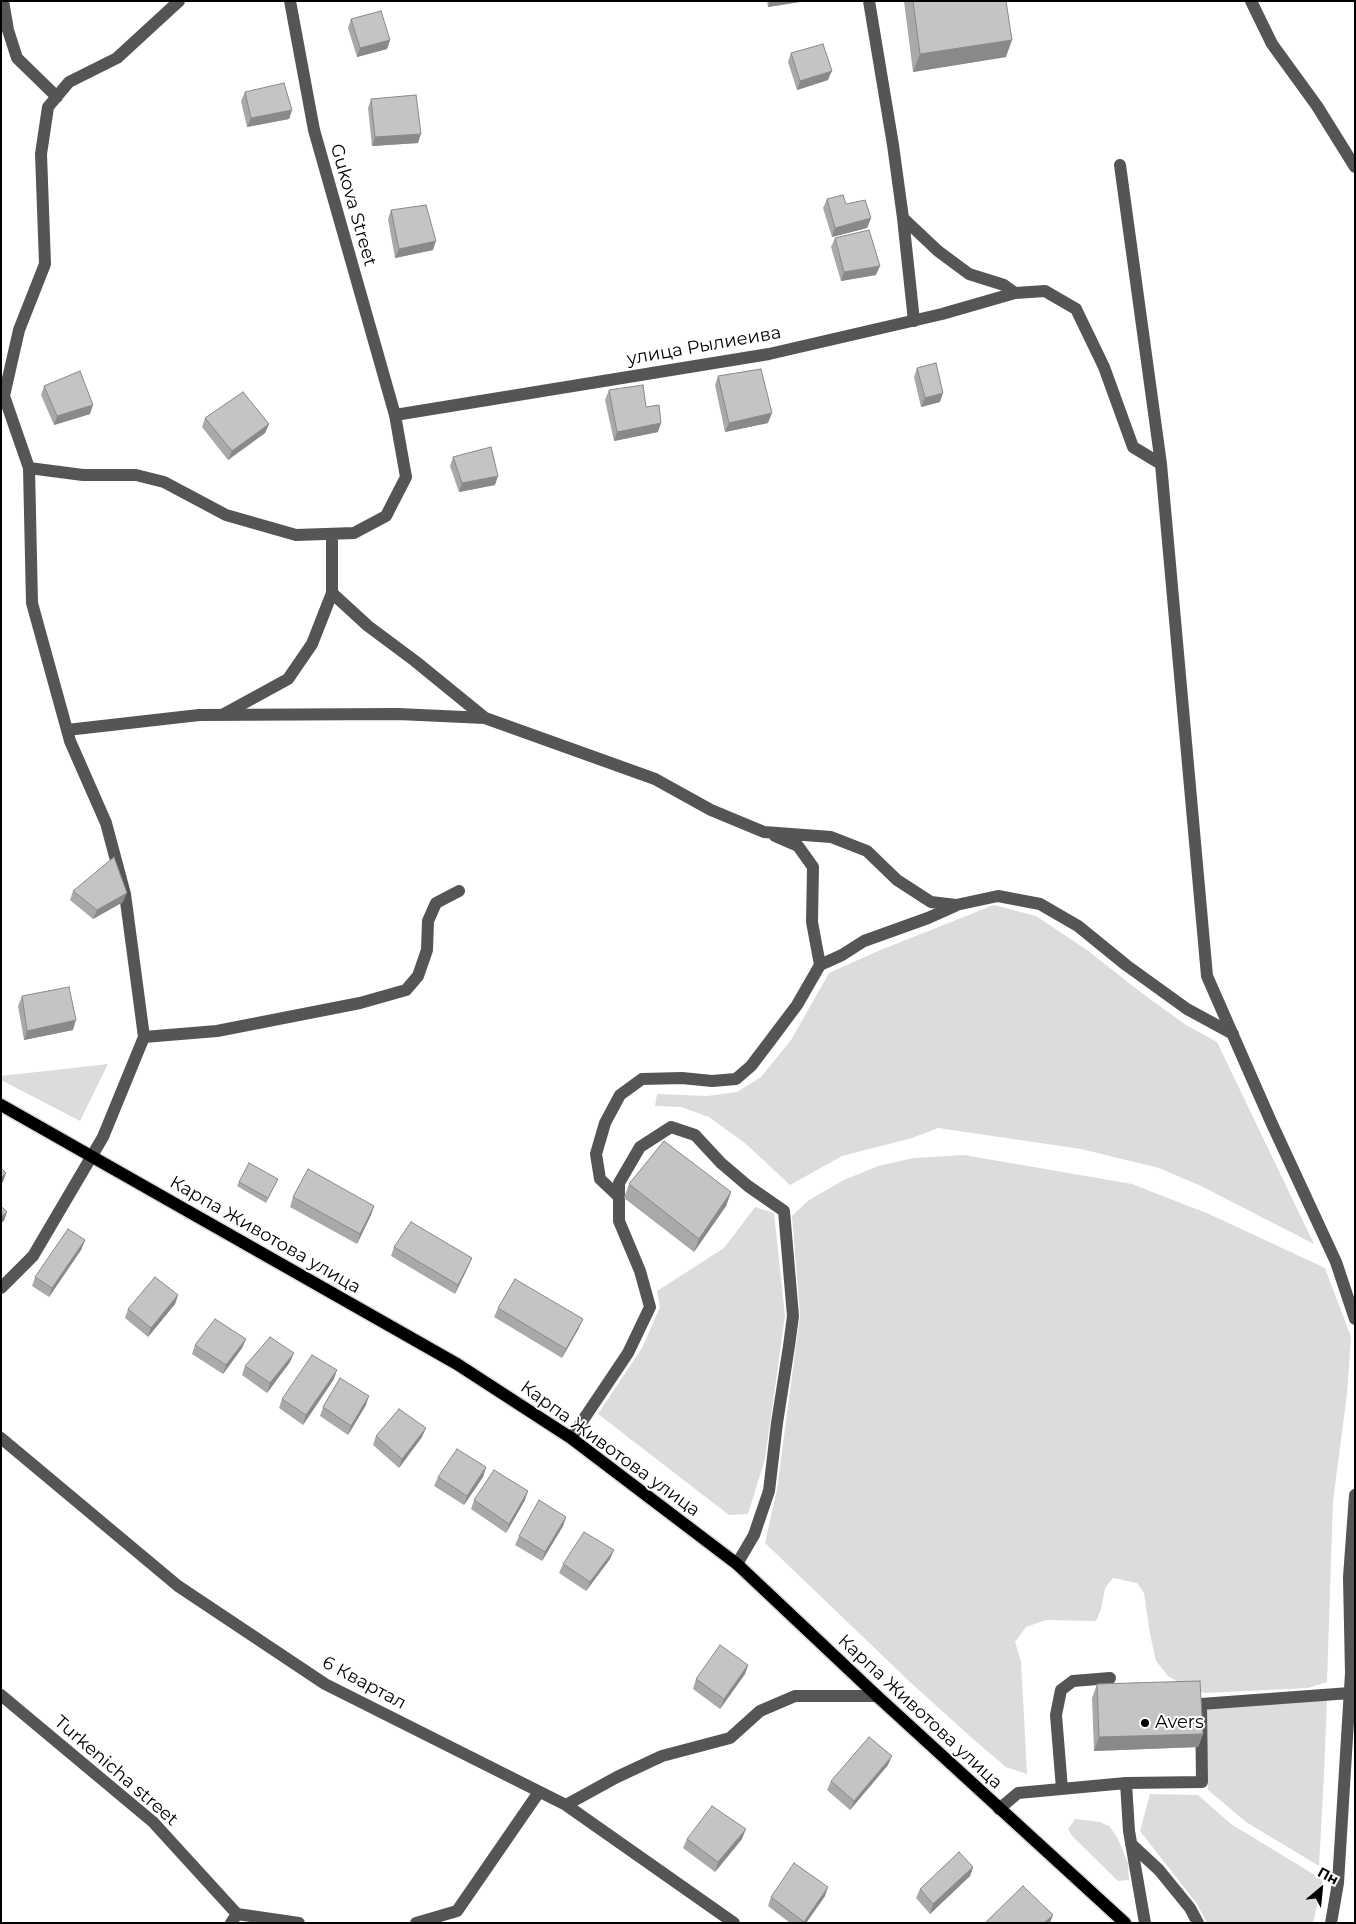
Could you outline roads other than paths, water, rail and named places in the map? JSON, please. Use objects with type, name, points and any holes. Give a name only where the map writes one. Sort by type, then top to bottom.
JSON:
[{"type":"main road","name":"Карпа Животова улица","points":[[1,1105],[458,1364],[571,1438],[737,1564],[999,1809],[1125,1923]]},
{"type":"street","points":[[3,1],[8,30],[17,58],[57,97]]},
{"type":"street","points":[[1,1288],[33,1256],[103,1137],[144,1037],[125,894],[106,823],[70,741],[32,603],[29,468],[4,396],[19,330],[44,264],[41,154],[48,107],[69,82],[117,58],[180,1]]},
{"type":"street","name":"Gukova Street","points":[[29,468],[83,475],[136,475],[164,482],[226,514],[296,535],[354,534],[386,516],[406,477],[395,415],[314,130],[290,1]]},
{"type":"street","points":[[869,1],[893,145],[914,321]]},
{"type":"street","points":[[1251,1],[1272,44],[1317,106],[1355,167]]},
{"type":"street","points":[[1120,165],[1161,464],[1207,976],[1272,1124],[1336,1262],[1355,1319]]},
{"type":"street","points":[[903,218],[938,251],[969,274],[1004,284],[1015,293]]},
{"type":"street","name":"улица Рылиеива","points":[[395,415],[769,354],[914,321],[1015,293],[1045,291],[1076,309],[1104,368],[1133,447],[1161,464]]},
{"type":"street","points":[[222,715],[288,679],[312,644],[332,594],[332,534]]},
{"type":"street","points":[[332,594],[368,626],[415,661],[485,718]]},
{"type":"street","points":[[67,730],[199,715],[398,714],[485,718],[655,778],[711,810],[798,846],[813,867],[812,922],[820,965]]},
{"type":"street","points":[[764,832],[831,837],[867,851],[897,880],[932,902],[956,905]]},
{"type":"street","points":[[144,1037],[217,1031],[360,1003],[406,990],[418,976],[427,950],[428,921],[436,902],[459,890]]},
{"type":"street","points":[[618,1196],[600,1179],[596,1154],[605,1123],[620,1096],[642,1079],[682,1078],[712,1081],[736,1078],[751,1066],[797,1005],[820,965],[842,955],[864,941],[928,918],[956,905],[998,896],[1040,904],[1078,926],[1126,965],[1187,1009],[1232,1034]]},
{"type":"street","points":[[571,1438],[628,1353],[650,1307],[640,1271],[618,1221],[618,1182],[640,1147],[671,1126],[695,1135],[721,1163],[748,1186],[784,1212],[793,1316],[777,1423],[770,1491],[754,1535],[737,1564]]},
{"type":"street","name":"6 Квартал","points":[[1,1438],[178,1586],[325,1684],[566,1805],[734,1923]]},
{"type":"street","points":[[1331,1923],[1338,1883],[1350,1693],[1355,1496]]},
{"type":"street","points":[[1062,1789],[1056,1715],[1061,1690],[1073,1681],[1110,1678]]},
{"type":"street","points":[[999,1809],[1018,1793],[1126,1783],[1202,1782],[1201,1704],[1350,1693]]},
{"type":"street","name":"Turkenicha street","points":[[1,1695],[153,1822],[234,1918]]},
{"type":"street","points":[[566,1805],[617,1777],[662,1756],[730,1738],[760,1711],[795,1696],[877,1696]]},
{"type":"street","points":[[1126,1783],[1132,1844],[1145,1923]]},
{"type":"street","points":[[416,1923],[457,1911],[539,1792]]},
{"type":"street","points":[[1132,1844],[1159,1870],[1190,1908],[1198,1923]]},
{"type":"street","points":[[234,1918],[299,1923]]},
{"type":"place","name":"Avers","points":[[1145,1723]]}]
